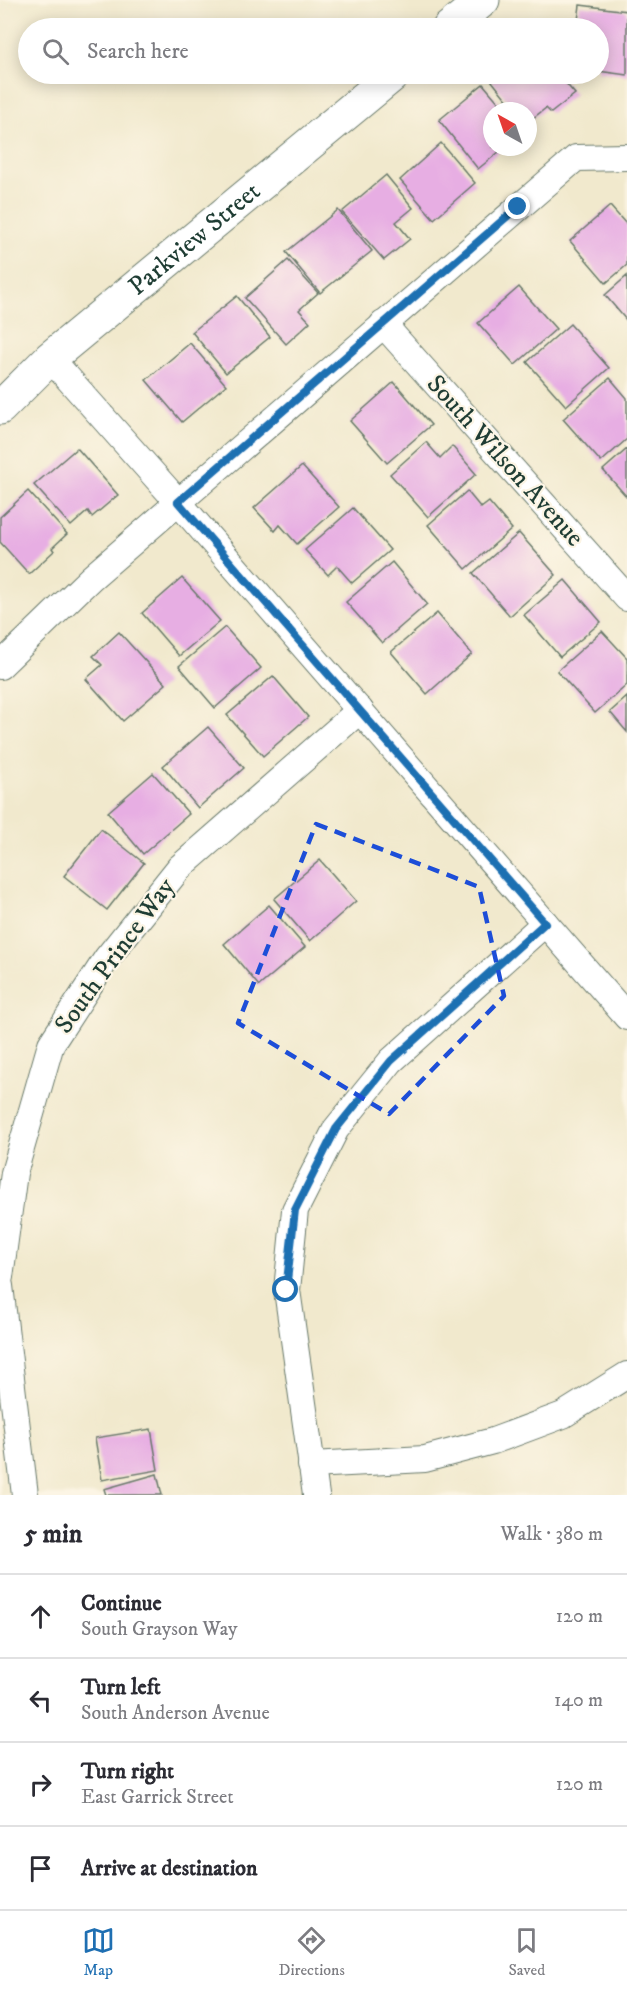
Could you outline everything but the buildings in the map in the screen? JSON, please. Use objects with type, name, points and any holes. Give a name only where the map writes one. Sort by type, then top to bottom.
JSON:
[{"type":"street","points":[[461,18],[483,0]]},
{"type":"street","name":"Parkview Street","points":[[0,408],[50,358],[382,84]]},
{"type":"street","points":[[0,666],[91,578],[576,158],[627,158]]},
{"type":"street","name":"South Wilson Avenue","points":[[383,324],[627,598]]},
{"type":"street","points":[[50,358],[627,1017]]},
{"type":"street","name":"South Prince Way","points":[[0,1277],[14,1173],[51,1044],[107,958],[179,868],[360,710]]},
{"type":"street","points":[[316,1495],[286,1290],[295,1210],[336,1129],[391,1061],[545,923]]},
{"type":"street","points":[[0,1286],[25,1495]]},
{"type":"street","points":[[311,1465],[425,1459],[493,1441],[563,1415],[627,1376]]},
{"type":"highlighted area","points":[[316,824],[479,887],[504,996],[389,1114],[238,1023]]},
{"type":"route","points":[[286,1290],[295,1210],[336,1129],[391,1061],[545,923],[178,502],[518,207]]}]
